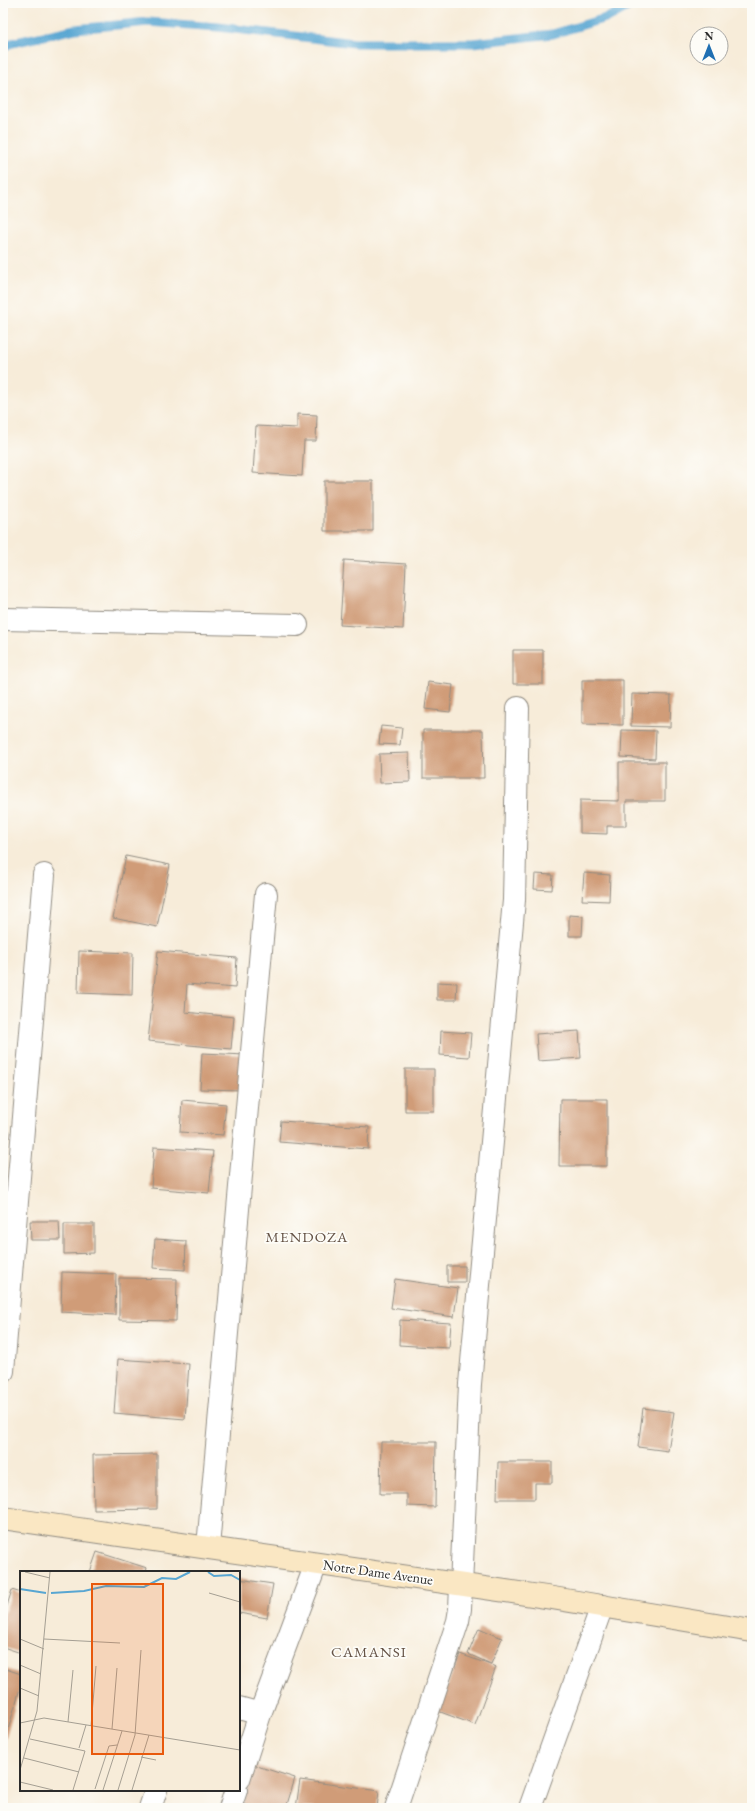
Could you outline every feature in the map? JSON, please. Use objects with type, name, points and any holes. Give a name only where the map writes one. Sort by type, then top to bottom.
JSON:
[{"type":"street","points":[[3,619],[297,625]]},
{"type":"street","points":[[396,1808],[458,1621],[470,1384],[514,900],[518,708]]},
{"type":"street","points":[[3,1371],[44,875]]},
{"type":"street","points":[[208,1548],[266,894]]},
{"type":"street","name":"Notre Dame Avenue","points":[[3,1518],[461,1584],[752,1631]]},
{"type":"street","points":[[240,1776],[260,1714],[316,1564]]},
{"type":"street","points":[[530,1808],[602,1606]]},
{"type":"street","points":[[240,1708],[260,1714]]},
{"type":"street","points":[[150,1808],[156,1791]]},
{"type":"street","points":[[230,1808],[236,1791]]},
{"type":"building","points":[[297,414],[317,415],[316,441],[304,441],[302,476],[253,473],[256,426],[297,428]]},
{"type":"building","points":[[324,481],[373,481],[373,531],[324,531]]},
{"type":"building","points":[[344,560],[406,564],[403,629],[340,625]]},
{"type":"building","points":[[3,643],[6,644],[5,662],[3,662]]},
{"type":"building","points":[[513,650],[543,650],[543,684],[513,684]]},
{"type":"building","points":[[582,680],[623,680],[623,725],[582,724]]},
{"type":"building","points":[[428,682],[453,685],[450,712],[425,709]]},
{"type":"building","points":[[632,694],[671,695],[670,727],[631,726]]},
{"type":"building","points":[[381,726],[402,728],[400,745],[379,744]]},
{"type":"building","points":[[423,730],[483,730],[484,778],[423,778]]},
{"type":"building","points":[[622,730],[656,731],[655,759],[621,757]]},
{"type":"building","points":[[409,753],[410,782],[380,783],[379,754]]},
{"type":"building","points":[[619,762],[665,762],[665,801],[626,801],[626,826],[607,826],[607,834],[580,833],[580,800],[619,801]]},
{"type":"building","points":[[126,856],[170,865],[157,927],[113,918]]},
{"type":"building","points":[[584,873],[610,875],[609,901],[582,900]]},
{"type":"building","points":[[535,874],[553,875],[552,890],[534,889]]},
{"type":"building","points":[[569,915],[583,916],[582,936],[569,936]]},
{"type":"building","points":[[79,951],[133,953],[132,995],[78,993]]},
{"type":"building","points":[[158,951],[237,958],[235,988],[187,984],[185,1012],[234,1017],[231,1049],[148,1041]]},
{"type":"building","points":[[437,982],[457,983],[456,1000],[437,1000]]},
{"type":"building","points":[[441,1031],[471,1033],[469,1057],[440,1055]]},
{"type":"building","points":[[579,1031],[581,1058],[538,1061],[536,1034]]},
{"type":"building","points":[[202,1053],[245,1055],[243,1090],[200,1089]]},
{"type":"building","points":[[405,1069],[434,1069],[434,1111],[405,1111]]},
{"type":"building","points":[[560,1099],[607,1099],[607,1166],[559,1166]]},
{"type":"building","points":[[182,1100],[226,1104],[223,1135],[180,1132]]},
{"type":"building","points":[[281,1121],[369,1127],[368,1149],[279,1142]]},
{"type":"building","points":[[154,1147],[213,1151],[209,1193],[151,1188]]},
{"type":"building","points":[[30,1221],[59,1221],[60,1240],[31,1240]]},
{"type":"building","points":[[64,1224],[94,1224],[94,1253],[64,1254]]},
{"type":"building","points":[[155,1239],[186,1241],[185,1270],[153,1268]]},
{"type":"building","points":[[447,1266],[465,1266],[465,1282],[447,1282]]},
{"type":"building","points":[[62,1272],[116,1274],[115,1315],[61,1312]]},
{"type":"building","points":[[119,1278],[177,1279],[176,1321],[119,1320]]},
{"type":"building","points":[[395,1279],[458,1288],[454,1317],[391,1308]]},
{"type":"building","points":[[400,1320],[451,1323],[449,1348],[399,1345]]},
{"type":"building","points":[[118,1359],[189,1364],[185,1419],[114,1413]]},
{"type":"building","points":[[643,1408],[674,1412],[668,1451],[638,1447]]},
{"type":"building","points":[[381,1442],[436,1442],[435,1507],[407,1506],[407,1494],[380,1494]]},
{"type":"building","points":[[157,1454],[157,1509],[94,1510],[93,1455]]},
{"type":"building","points":[[498,1462],[552,1462],[552,1483],[535,1483],[535,1499],[497,1499]]},
{"type":"building","points":[[97,1552],[147,1568],[146,1571],[90,1571]]},
{"type":"building","points":[[240,1579],[273,1584],[267,1618],[240,1613]]},
{"type":"building","points":[[12,1590],[20,1593],[20,1653],[3,1647],[3,1618]]},
{"type":"building","points":[[479,1628],[502,1638],[491,1664],[468,1654]]},
{"type":"building","points":[[460,1654],[496,1667],[475,1725],[438,1711]]},
{"type":"building","points":[[3,1668],[20,1674],[20,1688],[3,1747]]},
{"type":"building","points":[[254,1765],[295,1778],[286,1808],[257,1808],[243,1804]]},
{"type":"building","points":[[300,1780],[379,1791],[377,1808],[296,1808]]},
{"type":"waterway","points":[[3,47],[12,43],[75,29],[148,22],[218,27],[354,43],[473,43],[553,34],[609,17],[635,3]]},
{"type":"district","name":"MENDOZA","points":[[307,1237]]},
{"type":"district","name":"CAMANSI","points":[[369,1652]]}]
